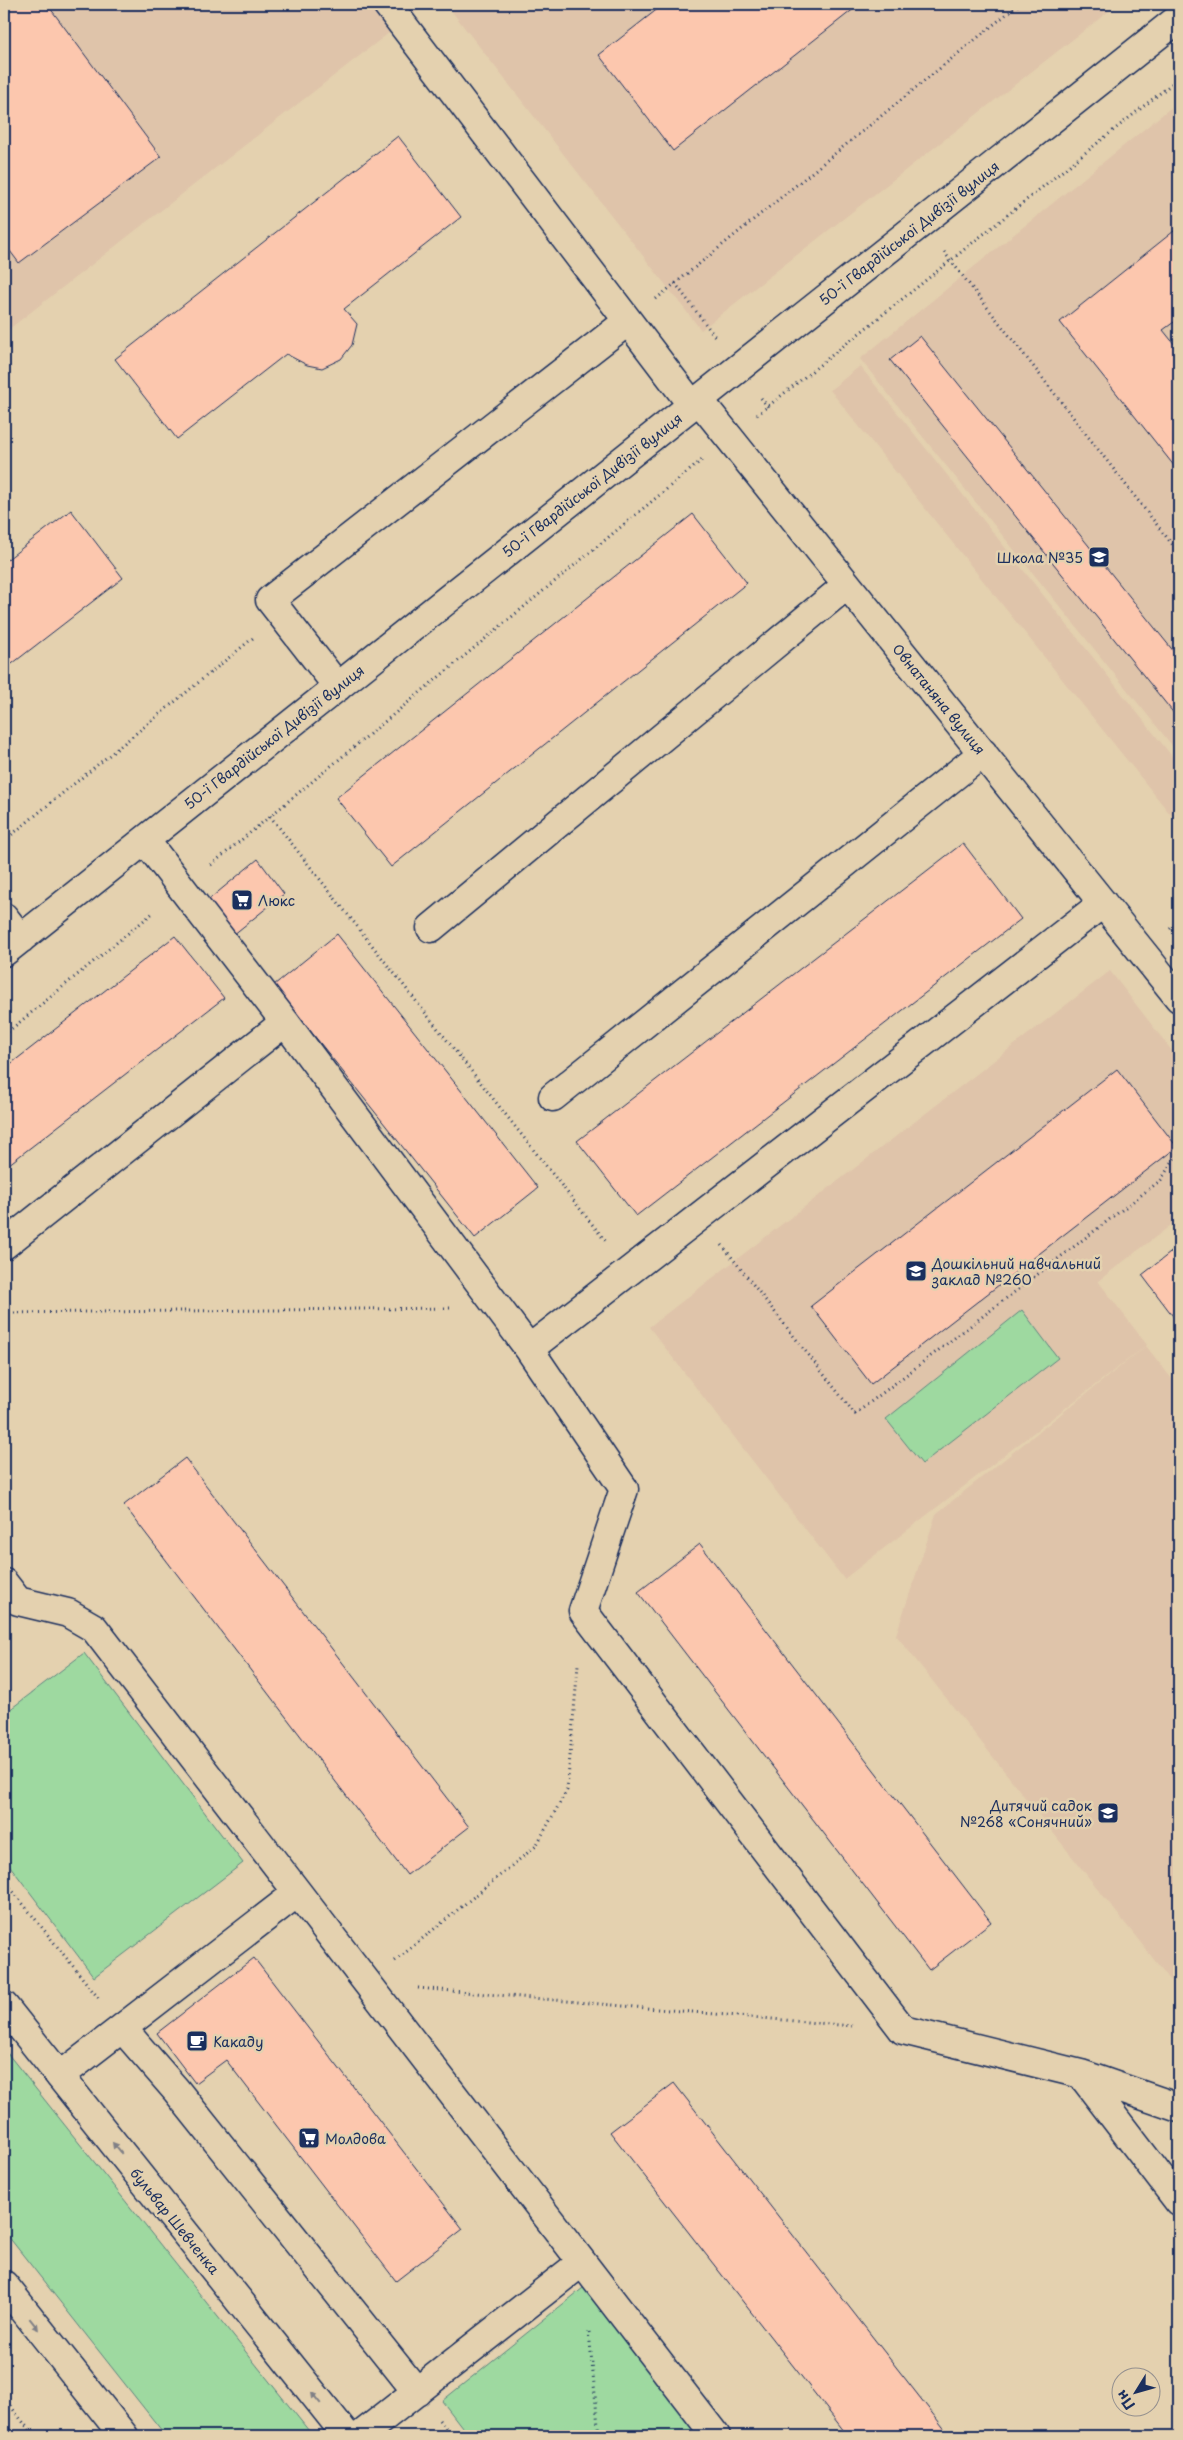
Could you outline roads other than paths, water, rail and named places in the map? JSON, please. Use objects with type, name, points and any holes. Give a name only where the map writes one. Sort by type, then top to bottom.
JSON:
[{"type":"street","name":"Овнатаняна вулиця","points":[[387,4],[628,321],[696,403],[729,438],[1179,998]]},
{"type":"street","name":"50-ї Гвардійської Дивізії вулиця","points":[[12,946],[1179,18]]},
{"type":"street","points":[[338,686],[270,600],[628,321]]},
{"type":"street","points":[[431,928],[848,585]]},
{"type":"street","points":[[553,1096],[983,753]]},
{"type":"street","points":[[145,840],[285,1022],[529,1349],[624,1489],[583,1611],[903,2030],[1081,2074],[1179,2108]]},
{"type":"street","points":[[529,1349],[1103,903]]},
{"type":"street","points":[[4,917],[12,946]]},
{"type":"street","points":[[4,1245],[285,1022]]},
{"type":"street","points":[[4,1583],[18,1600],[68,1613],[94,1628],[716,2436]]},
{"type":"street","points":[[60,2076],[123,2029],[297,1892]]},
{"type":"street","name":"бульвар Шевченка","points":[[4,2006],[347,2436]]},
{"type":"street","points":[[123,2029],[176,2090],[416,2392]]},
{"type":"street","points":[[1081,2074],[1179,2202]]},
{"type":"street","points":[[360,2436],[582,2262]]},
{"type":"street","points":[[4,2285],[124,2436]]},
{"type":"place","name":"Школа №35","points":[[1099,557]]},
{"type":"place","name":"Люкс","points":[[242,900]]},
{"type":"place","name":"Дошкільний навчальний заклад №260","points":[[916,1271]]},
{"type":"place","name":"Дитячий садок №268 «Сонячний»","points":[[1108,1813]]},
{"type":"place","name":"Какаду","points":[[197,2041]]},
{"type":"place","name":"Молдова","points":[[309,2138]]}]
